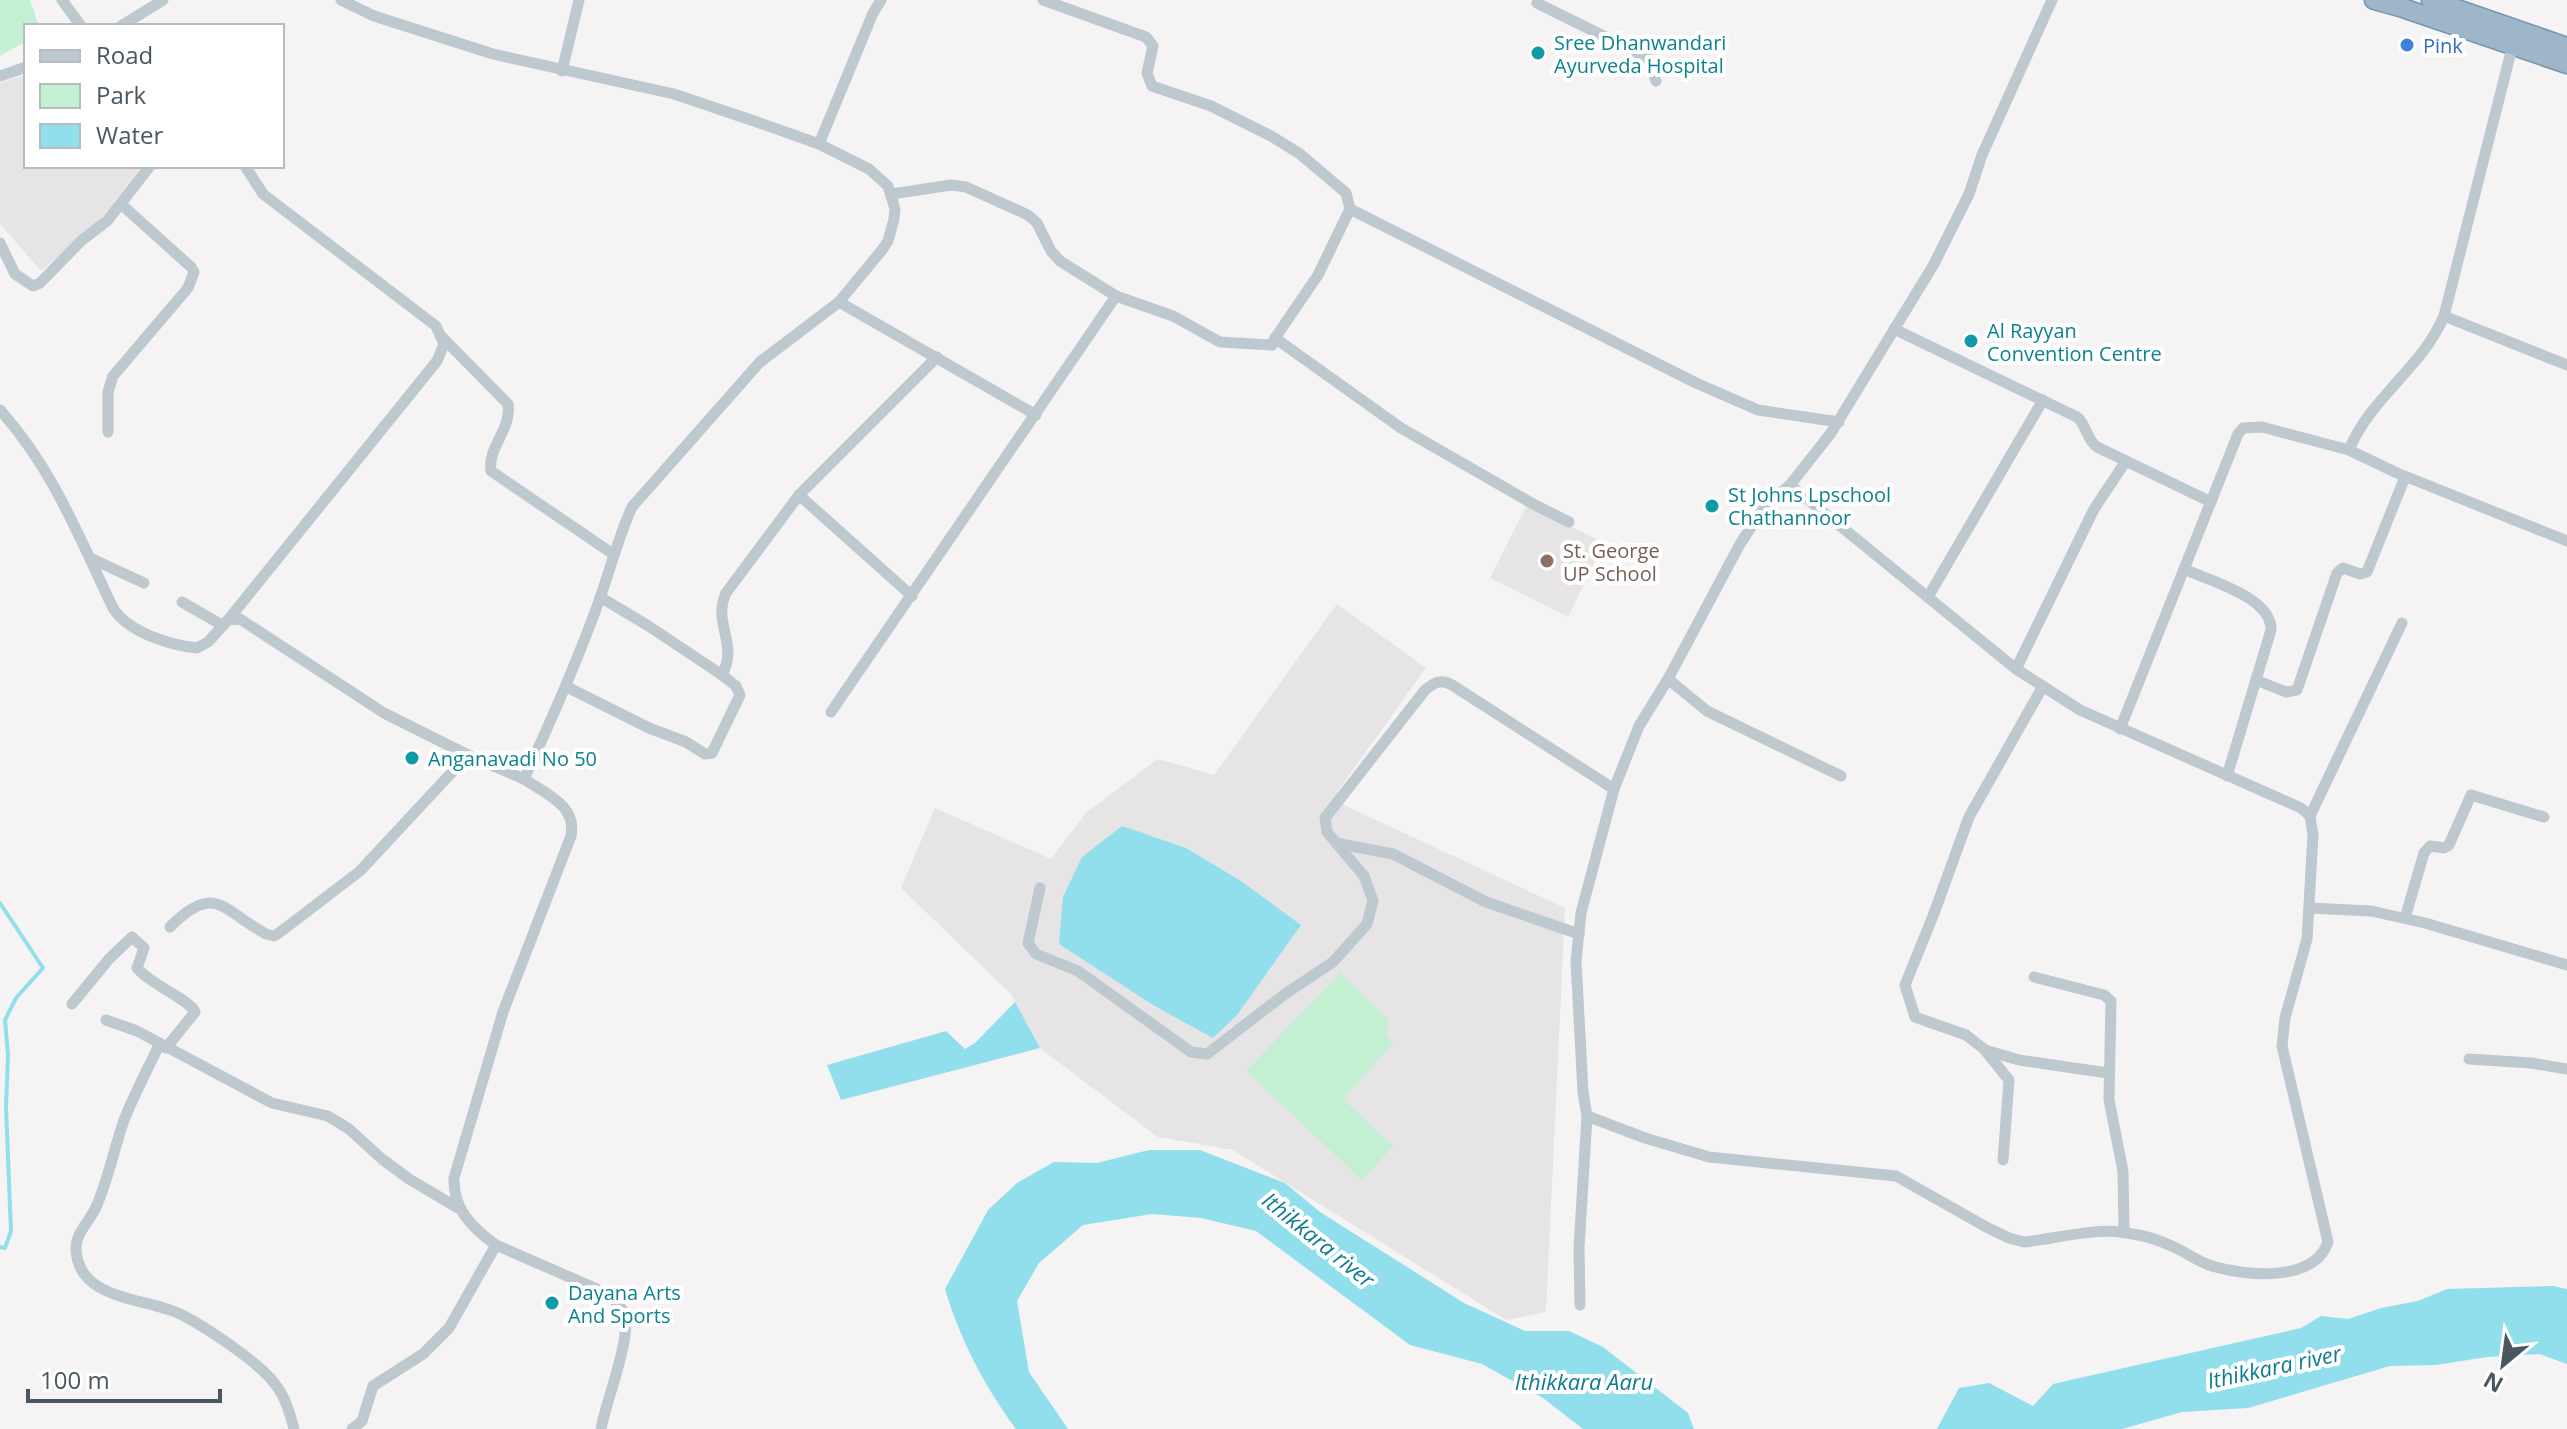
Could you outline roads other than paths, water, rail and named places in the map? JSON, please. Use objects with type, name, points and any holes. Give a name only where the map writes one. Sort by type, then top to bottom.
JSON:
[{"type":"highway","points":[[2374,0],[2567,64]]},
{"type":"highway","points":[[2431,0],[2567,47]]},
{"type":"street","points":[[62,0],[80,24]]},
{"type":"street","points":[[124,24],[163,0]]},
{"type":"street","points":[[341,0],[374,16],[493,54],[674,94],[819,144],[869,169],[879,176],[892,194],[894,219],[888,241],[839,302],[760,362],[632,507],[567,687],[524,779]]},
{"type":"street","points":[[562,71],[579,0]]},
{"type":"street","points":[[819,144],[881,0]]},
{"type":"street","points":[[892,194],[943,186],[966,187],[1016,208],[1037,223],[1051,251],[1060,261],[1116,296],[1173,316],[1220,342],[1272,345],[1318,275],[1350,209],[1346,193],[1300,154],[1271,136],[1211,106],[1152,86],[1147,73],[1153,46],[1146,37],[1043,0]]},
{"type":"street","points":[[1538,0],[1537,3],[1648,58],[1656,81]]},
{"type":"street","points":[[1580,1305],[1579,1248],[1587,1116],[1576,961],[1581,913],[1614,789],[1639,726],[1668,679],[1740,544],[1765,506],[1790,485],[1839,422],[1934,264],[1964,204],[1982,155],[2052,0]]},
{"type":"street","points":[[2349,450],[2361,425],[2430,345],[2444,316],[2513,44]]},
{"type":"street","points":[[0,76],[24,68]]},
{"type":"street","points":[[0,243],[15,274],[33,286],[49,276],[82,240],[107,221],[148,168]]},
{"type":"street","points":[[246,168],[263,194],[436,326],[442,337],[508,404],[508,419],[490,463],[491,471],[613,554]]},
{"type":"street","points":[[108,432],[108,392],[113,376],[188,288],[194,272],[121,204]]},
{"type":"street","points":[[1350,209],[1696,383],[1752,408],[1839,422]]},
{"type":"street","points":[[831,712],[1116,296]]},
{"type":"street","points":[[839,302],[1036,415]]},
{"type":"street","points":[[2444,316],[2567,365]]},
{"type":"street","points":[[1894,329],[2077,417],[2092,443],[2211,502]]},
{"type":"street","points":[[0,410],[21,433],[49,473],[119,617],[141,632],[197,648],[208,642],[225,622],[437,361],[443,348],[442,337]]},
{"type":"street","points":[[1275,338],[1401,428],[1569,522]]},
{"type":"street","points":[[722,675],[730,657],[722,601],[799,495],[937,357]]},
{"type":"street","points":[[1928,597],[2043,400]]},
{"type":"street","points":[[2120,729],[2243,428],[2259,426],[2349,450],[2405,477],[2567,541]]},
{"type":"street","points":[[2016,669],[2094,509],[2126,461]]},
{"type":"street","points":[[2256,680],[2291,693],[2297,690],[2337,573],[2343,568],[2360,574],[2367,572],[2405,477]]},
{"type":"street","points":[[1790,485],[2016,669],[2080,710],[2301,808],[2310,816]]},
{"type":"street","points":[[799,495],[912,596]]},
{"type":"street","points":[[90,558],[144,583]]},
{"type":"street","points":[[2184,569],[2252,600],[2268,613],[2271,630],[2227,776]]},
{"type":"street","points":[[567,687],[709,755],[740,695],[736,686],[722,675],[600,597]]},
{"type":"street","points":[[182,602],[225,622],[236,618],[245,621],[384,713],[524,779],[566,807],[573,821],[573,829],[503,1012],[454,1178],[458,1208]]},
{"type":"street","points":[[1587,1116],[1709,1157],[1896,1176],[1988,1228],[2024,1242],[2124,1232],[2174,1247],[2210,1266],[2255,1274],[2296,1270],[2325,1251],[2328,1242],[2283,1055],[2285,1018],[2307,939],[2313,835],[2310,816],[2402,623]]},
{"type":"street","points":[[1668,679],[1707,711],[1841,776]]},
{"type":"street","points":[[1040,888],[1028,943],[1036,954],[1078,971],[1191,1052],[1207,1054],[1285,994],[1333,962],[1367,924],[1373,901],[1364,876],[1325,825],[1328,813],[1425,690],[1440,681],[1452,685],[1614,789]]},
{"type":"street","points":[[2003,1160],[2009,1080],[1984,1049],[1966,1035],[1915,1017],[1905,985],[1969,817],[2043,686]]},
{"type":"street","points":[[170,927],[199,905],[212,901],[274,936],[360,871],[468,755]]},
{"type":"street","points":[[2405,918],[2424,853],[2430,846],[2444,848],[2449,845],[2471,795],[2544,817]]},
{"type":"street","points":[[1336,843],[1393,854],[1486,902],[1579,934]]},
{"type":"street","points":[[2309,908],[2371,911],[2405,918],[2567,965]]},
{"type":"street","points":[[72,1004],[109,959],[132,937],[144,948],[137,968],[157,986],[191,1004],[195,1012],[162,1047],[124,1121],[97,1206],[77,1238],[76,1251],[81,1270],[120,1298],[167,1308],[184,1316],[258,1366],[276,1384],[294,1429]]},
{"type":"street","points":[[2034,977],[2108,998],[2111,1006],[2109,1100],[2123,1171],[2124,1232]]},
{"type":"street","points":[[106,1020],[137,1031],[272,1103],[328,1116],[349,1129],[409,1179],[458,1208],[482,1235],[496,1245],[606,1293],[625,1316],[626,1334],[601,1429]]},
{"type":"street","points":[[1984,1049],[2019,1060],[2108,1073]]},
{"type":"street","points":[[2469,1059],[2567,1069]]},
{"type":"street","points":[[352,1429],[362,1421],[373,1386],[423,1354],[449,1328],[496,1245]]},
{"type":"water","points":[[1122,826],[1186,848],[1241,881],[1301,925],[1237,1015],[1213,1038],[1153,1005],[1059,944],[1063,897],[1082,857]]},
{"type":"water","points":[[1015,1002],[1040,1048],[841,1100],[827,1065],[946,1031],[965,1049],[975,1043]]},
{"type":"water","name":"Ithikkara Aaru","points":[[1149,1150],[1200,1150],[1285,1183],[1320,1212],[1464,1303],[1525,1331],[1569,1331],[1603,1347],[1688,1413],[1694,1429],[1583,1429],[1543,1398],[1482,1364],[1410,1345],[1256,1231],[1201,1218],[1152,1214],[1083,1225],[1039,1263],[1017,1301],[1029,1372],[1068,1429],[1016,1429],[974,1362],[945,1289],[988,1210],[1017,1183],[1054,1162],[1097,1163]]},
{"type":"water","name":"Ithikkara river","points":[[2553,1286],[2567,1289],[2567,1364],[2539,1354],[2487,1357],[2436,1365],[2390,1366],[2248,1408],[2182,1412],[2122,1429],[1937,1429],[1959,1388],[1989,1383],[2033,1406],[2053,1384],[2301,1328],[2321,1316],[2348,1319],[2381,1308],[2418,1301],[2447,1289]]},
{"type":"waterway","points":[[0,903],[43,968],[16,998],[5,1020],[11,1231],[5,1248],[0,1247]]},
{"type":"place","name":"Pink","points":[[2407,45]]},
{"type":"place","name":"Sree Dhanwandari Ayurveda Hospital","points":[[1538,53]]},
{"type":"place","name":"Al Rayyan Convention Centre","points":[[1971,341]]},
{"type":"place","name":"St Johns Lpschool Chathannoor","points":[[1712,506]]},
{"type":"place","name":"St. George UP School","points":[[1547,561]]},
{"type":"place","name":"Anganavadi No 50","points":[[412,758]]},
{"type":"place","name":"Dayana Arts And Sports","points":[[552,1303]]}]
